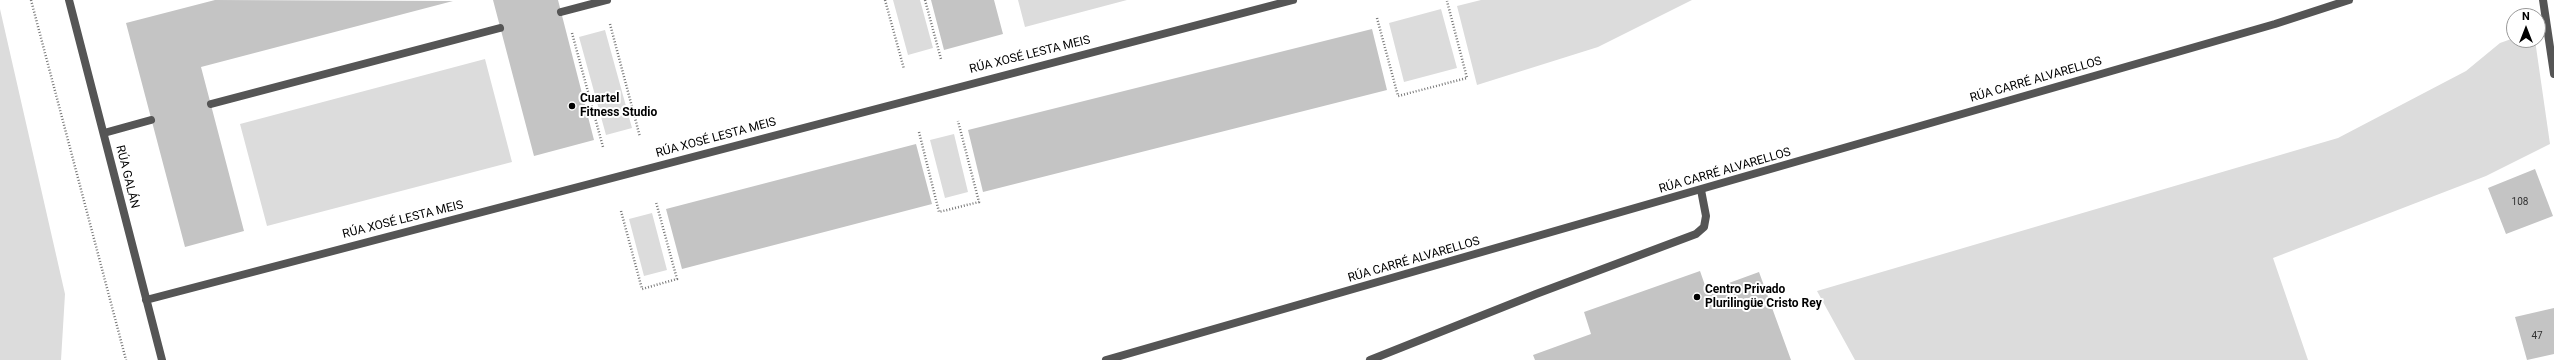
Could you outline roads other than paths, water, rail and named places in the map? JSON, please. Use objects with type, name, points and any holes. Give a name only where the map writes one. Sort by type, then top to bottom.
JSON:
[{"type":"street","name":"RÚA GALÁN","points":[[70,0],[162,360]]},
{"type":"street","points":[[561,12],[607,0]]},
{"type":"street","name":"RÚA XOSÉ LESTA MEIS","points":[[146,300],[1293,0]]},
{"type":"street","name":"RÚA CARRÉ ALVARELLOS","points":[[1106,360],[2275,24],[2349,0]]},
{"type":"street","points":[[2543,0],[2554,74]]},
{"type":"street","points":[[211,104],[500,28]]},
{"type":"street","points":[[104,133],[152,120]]},
{"type":"street","points":[[1370,360],[1536,294],[1696,234],[1704,227],[1706,216],[1701,190]]},
{"type":"place","name":"Cuartel Fitness Studio","points":[[572,106]]},
{"type":"place","name":"Centro Privado Plurilingüe Cristo Rey","points":[[1697,297]]}]
